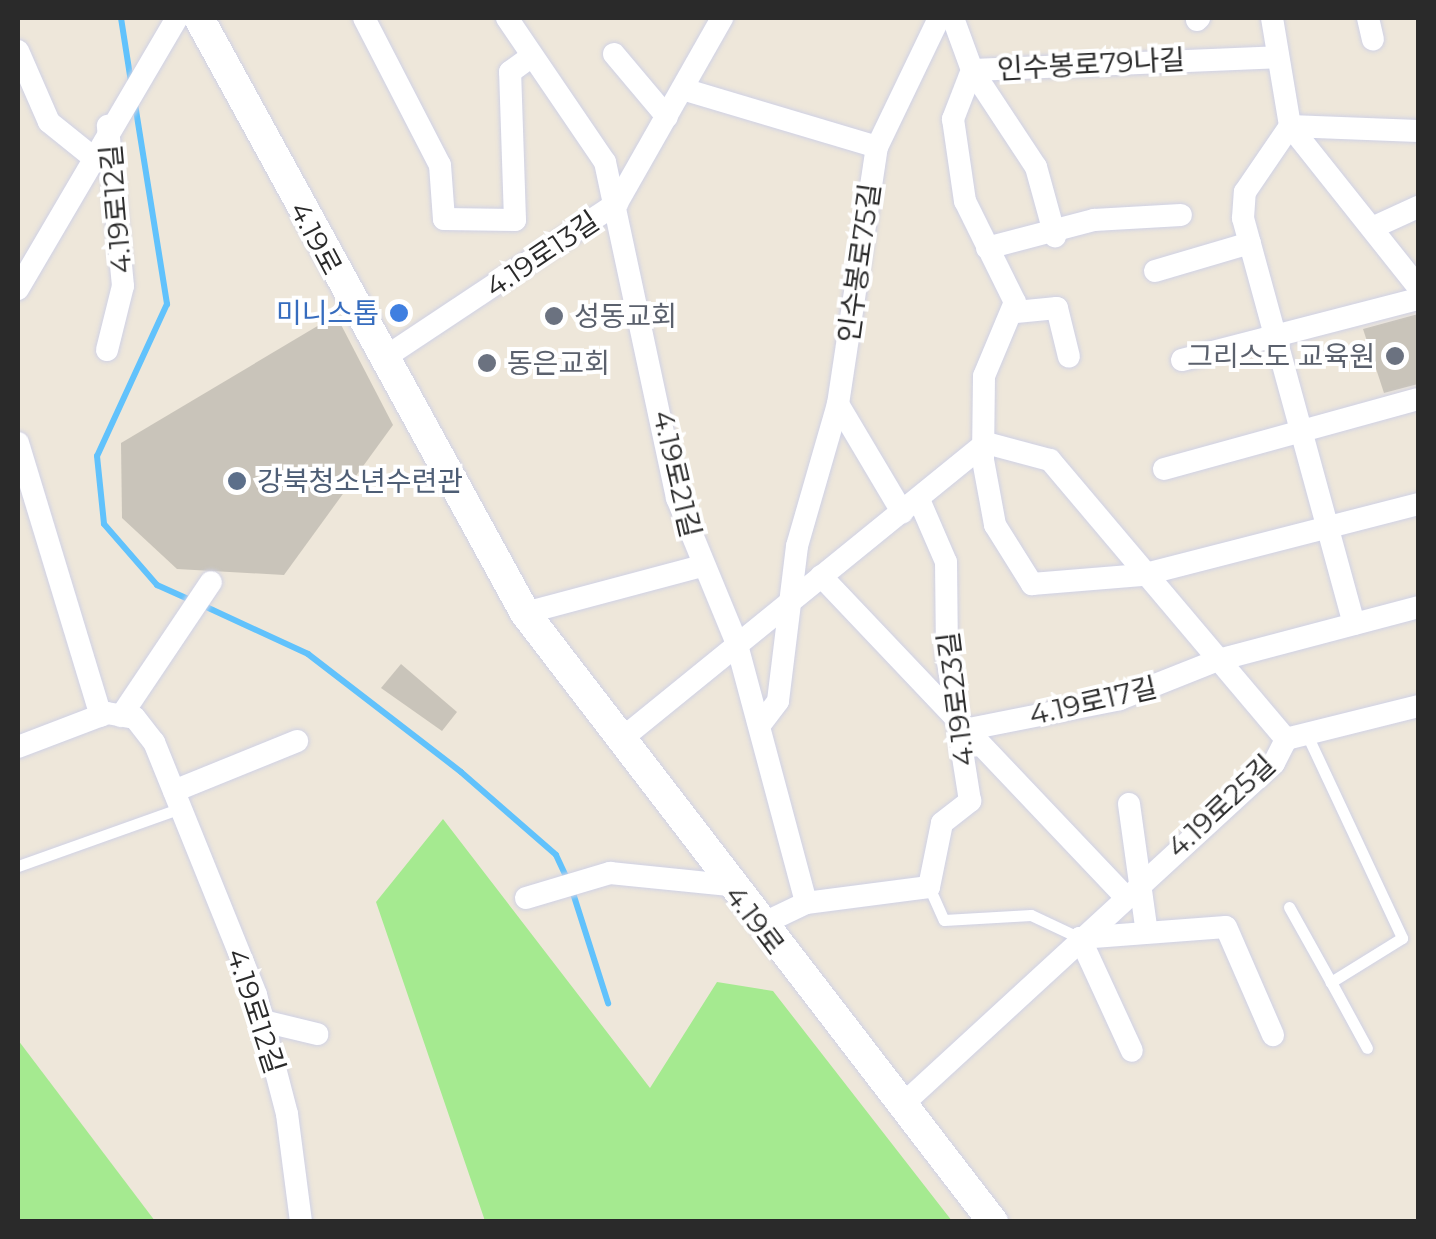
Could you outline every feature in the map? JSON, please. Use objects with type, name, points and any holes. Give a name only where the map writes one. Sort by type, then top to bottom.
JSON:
[{"type":"street","name":"4.19로12길","points":[[18,289],[90,156],[177,18]]},
{"type":"street","name":"4.19로","points":[[199,18],[525,613],[729,886],[993,1222]]},
{"type":"street","points":[[364,18],[440,165],[444,219],[514,220],[510,72],[532,56]]},
{"type":"street","name":"4.19로21길","points":[[507,18],[605,162],[617,203],[677,498],[736,641],[806,903]]},
{"type":"street","name":"4.19로13길","points":[[384,358],[617,203],[686,90],[722,18]]},
{"type":"street","name":"인수봉로75길","points":[[793,597],[804,514],[838,404],[877,146],[939,18]]},
{"type":"street","points":[[953,18],[972,70],[953,119],[954,150],[988,248],[1016,312]]},
{"type":"street","points":[[1272,18],[1290,126],[1418,288]]},
{"type":"street","name":"4.19로12길","points":[[18,51],[49,122],[90,156]]},
{"type":"street","points":[[614,54],[668,118]]},
{"type":"street","name":"인수봉로79나길","points":[[972,70],[1278,57]]},
{"type":"street","name":"인수봉로79나길","points":[[972,70],[1036,166],[1056,236]]},
{"type":"street","points":[[686,90],[877,146]]},
{"type":"street","name":"4.19로12길","points":[[107,350],[123,286],[108,126]]},
{"type":"street","points":[[1290,126],[1418,131]]},
{"type":"street","points":[[1290,126],[1245,192],[1250,243],[1354,624]]},
{"type":"street","points":[[1372,228],[1418,207]]},
{"type":"street","points":[[988,248],[1056,236],[1094,220],[1181,215]]},
{"type":"street","points":[[1155,271],[1250,243]]},
{"type":"street","points":[[1182,360],[1418,298]]},
{"type":"street","points":[[1016,312],[1057,308],[1070,357]]},
{"type":"street","points":[[1016,312],[984,376],[986,443],[995,525],[1032,584],[1142,575],[1418,504]]},
{"type":"street","points":[[1164,469],[1418,398]]},
{"type":"street","points":[[838,404],[911,507]]},
{"type":"street","points":[[18,443],[111,716]]},
{"type":"street","points":[[619,741],[736,641],[911,507],[986,443]]},
{"type":"street","points":[[986,443],[1050,460],[1142,575],[1218,660],[1297,738],[1418,706]]},
{"type":"street","name":"4.19로23길","points":[[911,507],[946,562],[947,656],[964,730],[958,742],[970,800],[942,823],[929,886]]},
{"type":"street","points":[[525,613],[702,566]]},
{"type":"street","points":[[821,576],[964,730],[1132,889],[1146,926]]},
{"type":"street","points":[[18,747],[111,716],[211,582]]},
{"type":"street","points":[[760,725],[778,701],[793,597]]},
{"type":"street","name":"4.19로17길","points":[[964,730],[1120,699],[1218,660],[1418,607]]},
{"type":"street","name":"4.19로12길","points":[[111,716],[135,718],[154,742],[263,1021],[301,1222]]},
{"type":"street","name":"4.19로25길","points":[[902,1105],[1297,738]]},
{"type":"street","points":[[178,799],[297,741]]},
{"type":"street","name":"4.19로25길","points":[[1130,804],[1132,889]]},
{"type":"street","points":[[526,898],[610,874],[729,886]]},
{"type":"street","points":[[760,925],[806,903],[929,886]]},
{"type":"street","points":[[1132,1051],[1080,938],[1126,937],[1146,926],[1226,927],[1273,1036]]},
{"type":"street","points":[[263,1021],[316,1034]]},
{"type":"lane","points":[[1297,738],[1402,938],[1331,982]]},
{"type":"lane","points":[[18,866],[178,799]]},
{"type":"lane","points":[[929,886],[944,920],[1032,915],[1080,938]]},
{"type":"lane","points":[[1289,907],[1366,1048]]},
{"type":"green space","points":[[443,819],[650,1088],[717,982],[773,991],[952,1221],[485,1221],[376,902]]},
{"type":"green space","points":[[18,1040],[155,1221],[18,1221]]},
{"type":"building","name":"그리스도 교육원","points":[[1418,314],[1418,384],[1384,393],[1363,329]]},
{"type":"building","name":"강북청소년수련관","points":[[336,315],[393,425],[284,575],[177,569],[122,518],[121,443]]},
{"type":"building","points":[[401,664],[457,712],[442,731],[381,688]]},
{"type":"waterway","points":[[121,18],[131,82]]},
{"type":"waterway","points":[[135,104],[167,304],[97,456],[104,524],[157,585],[190,600]]},
{"type":"waterway","points":[[202,605],[308,654],[461,772],[556,855],[567,879]]},
{"type":"waterway","points":[[572,890],[608,1003]]},
{"type":"place","name":"미니스톱","points":[[399,313]]},
{"type":"place","name":"성동교회","points":[[554,316]]},
{"type":"place","name":"그리스도 교육원","points":[[1395,356]]},
{"type":"place","name":"동은교회","points":[[487,363]]},
{"type":"place","name":"강북청소년수련관","points":[[237,481]]}]
